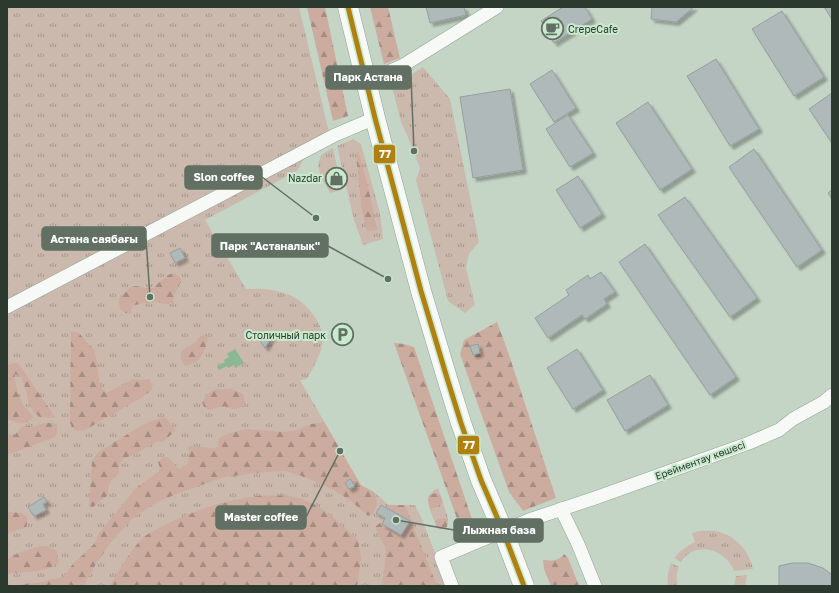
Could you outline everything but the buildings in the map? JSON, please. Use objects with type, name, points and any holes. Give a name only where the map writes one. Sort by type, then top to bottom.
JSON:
[{"type":"main road","points":[[348,7],[375,118],[421,291],[461,423],[481,480],[503,531],[524,586]]},
{"type":"street","points":[[366,81],[402,66],[497,7]]},
{"type":"street","points":[[7,307],[330,138],[375,118]]},
{"type":"street","name":"Ерейментау көшесі","points":[[452,586],[441,557],[529,520],[596,498],[750,443],[779,430],[793,419],[824,402],[832,395]]},
{"type":"street","points":[[561,509],[578,544],[595,586]]},
{"type":"green space","points":[[7,7],[299,7],[329,132],[316,138],[297,171],[205,220],[246,289],[266,289],[294,297],[310,310],[316,319],[321,328],[323,341],[320,354],[307,379],[300,380],[361,486],[374,492],[389,505],[415,505],[448,586],[7,586]]},
{"type":"green space","points":[[307,7],[325,7],[348,116],[333,121]]},
{"type":"green space","points":[[370,7],[388,7],[400,58],[384,64]]},
{"type":"green space","points":[[423,67],[450,99],[479,242],[469,254],[466,268],[475,305],[465,313],[448,301],[416,180],[420,168],[401,122],[392,87]]},
{"type":"green space","points":[[353,139],[361,144],[380,213],[383,239],[363,245],[354,220],[337,146]]},
{"type":"green space","points":[[333,148],[342,190],[330,193],[320,174],[318,165],[321,155]]},
{"type":"green space","points":[[358,151],[369,190],[377,230],[367,231],[362,210],[356,155]]},
{"type":"green space","points":[[174,273],[180,277],[181,282],[174,295],[173,303],[165,304],[157,301],[147,304],[143,303],[132,306],[131,314],[122,311],[119,306],[120,296],[129,288],[132,286],[137,286],[153,288],[168,275]]},
{"type":"green space","points":[[497,322],[556,498],[523,511],[509,492],[460,354],[464,340]]},
{"type":"green space","points":[[71,332],[79,333],[94,350],[100,386],[106,393],[134,379],[149,379],[152,384],[152,390],[141,398],[85,430],[75,430],[72,428],[70,422]]},
{"type":"green space","points":[[204,335],[208,337],[204,352],[195,363],[185,366],[181,357],[182,352],[186,347],[194,343],[200,336]]},
{"type":"green space","points":[[394,343],[414,347],[474,525],[464,538]]},
{"type":"green space","points":[[13,363],[18,363],[55,417],[40,417],[33,412],[28,401],[22,378],[16,374],[14,377],[19,396],[24,407],[34,417],[28,422],[24,423],[17,423],[7,418],[7,366]]},
{"type":"green space","points":[[216,389],[232,389],[243,394],[245,402],[243,406],[233,409],[224,406],[208,410],[204,407],[202,402],[207,394]]},
{"type":"green space","points":[[165,417],[176,430],[163,442],[159,441],[138,453],[123,459],[119,465],[119,474],[113,478],[110,483],[108,495],[93,507],[89,506],[92,461],[98,452],[146,423]]},
{"type":"green space","points":[[324,422],[361,485],[374,492],[377,503],[374,513],[368,516],[351,501],[334,490],[305,477],[285,471],[225,477],[159,501],[133,518],[112,541],[96,564],[86,581],[85,586],[22,586],[22,584],[37,583],[63,577],[72,565],[94,544],[99,533],[136,488],[158,472],[160,468],[158,462],[163,457],[168,457],[179,469],[185,466],[188,461],[189,446],[215,449],[218,446],[219,438],[227,434],[247,429],[284,432],[298,430],[311,424]]},
{"type":"green space","points":[[44,423],[56,424],[58,429],[55,437],[7,455],[7,434],[15,435],[21,427]]},
{"type":"green space","points":[[438,488],[448,518],[447,527],[438,530],[431,513],[428,500],[432,492]]},
{"type":"green space","points":[[436,493],[440,495],[443,502],[430,509],[428,501],[429,495]]},
{"type":"green space","points":[[287,495],[303,499],[317,506],[332,516],[358,540],[361,558],[357,586],[110,586],[135,547],[145,536],[173,521],[197,511],[235,500],[259,496]]},
{"type":"green space","points":[[389,505],[405,505],[437,586],[381,586],[386,555],[384,544],[377,532],[376,526],[380,523],[402,535],[409,521],[387,508]]},
{"type":"green space","points":[[7,512],[22,513],[27,517],[27,525],[25,528],[10,532],[7,535]]},
{"type":"green space","points":[[448,518],[447,527],[441,529],[437,527],[435,521],[438,519]]},
{"type":"green space","points":[[700,531],[717,531],[733,538],[746,552],[753,569],[734,571],[730,563],[724,557],[710,550],[702,549],[694,551],[687,555],[681,562],[674,558],[683,549],[695,542],[692,533]]},
{"type":"green space","points":[[41,546],[50,547],[56,550],[59,562],[44,570],[12,573],[7,575],[7,559],[21,552]]},
{"type":"green space","points":[[564,554],[568,558],[579,586],[551,586],[544,569],[543,560],[555,560]]},
{"type":"green space","points":[[671,563],[679,567],[677,574],[677,586],[668,586],[668,574]]},
{"type":"green space","points":[[747,575],[745,586],[734,586],[736,576]]},
{"type":"shaded area","points":[[235,349],[244,363],[235,368],[234,365],[228,368],[227,366],[219,370],[217,367],[225,362],[224,360],[229,357],[227,354]]},
{"type":"transit line","name":"77","points":[[348,7],[375,118],[421,291],[447,378],[481,480],[503,531],[524,586]]},
{"type":"place","name":"CrepeCafe","points":[[552,29]]},
{"type":"place","name":"Парк Астана","points":[[414,151]]},
{"type":"place","name":"Nazdar","points":[[337,178]]},
{"type":"place","name":"Slon coffee","points":[[316,218]]},
{"type":"place","name":"Парк \"Астаналык\"","points":[[388,279]]},
{"type":"place","name":"Астана саябағы","points":[[150,297]]},
{"type":"place","name":"Столичный парк","points":[[342,335]]},
{"type":"place","name":"Master coffee","points":[[340,451]]},
{"type":"place","name":"Лыжная база","points":[[396,520]]}]
